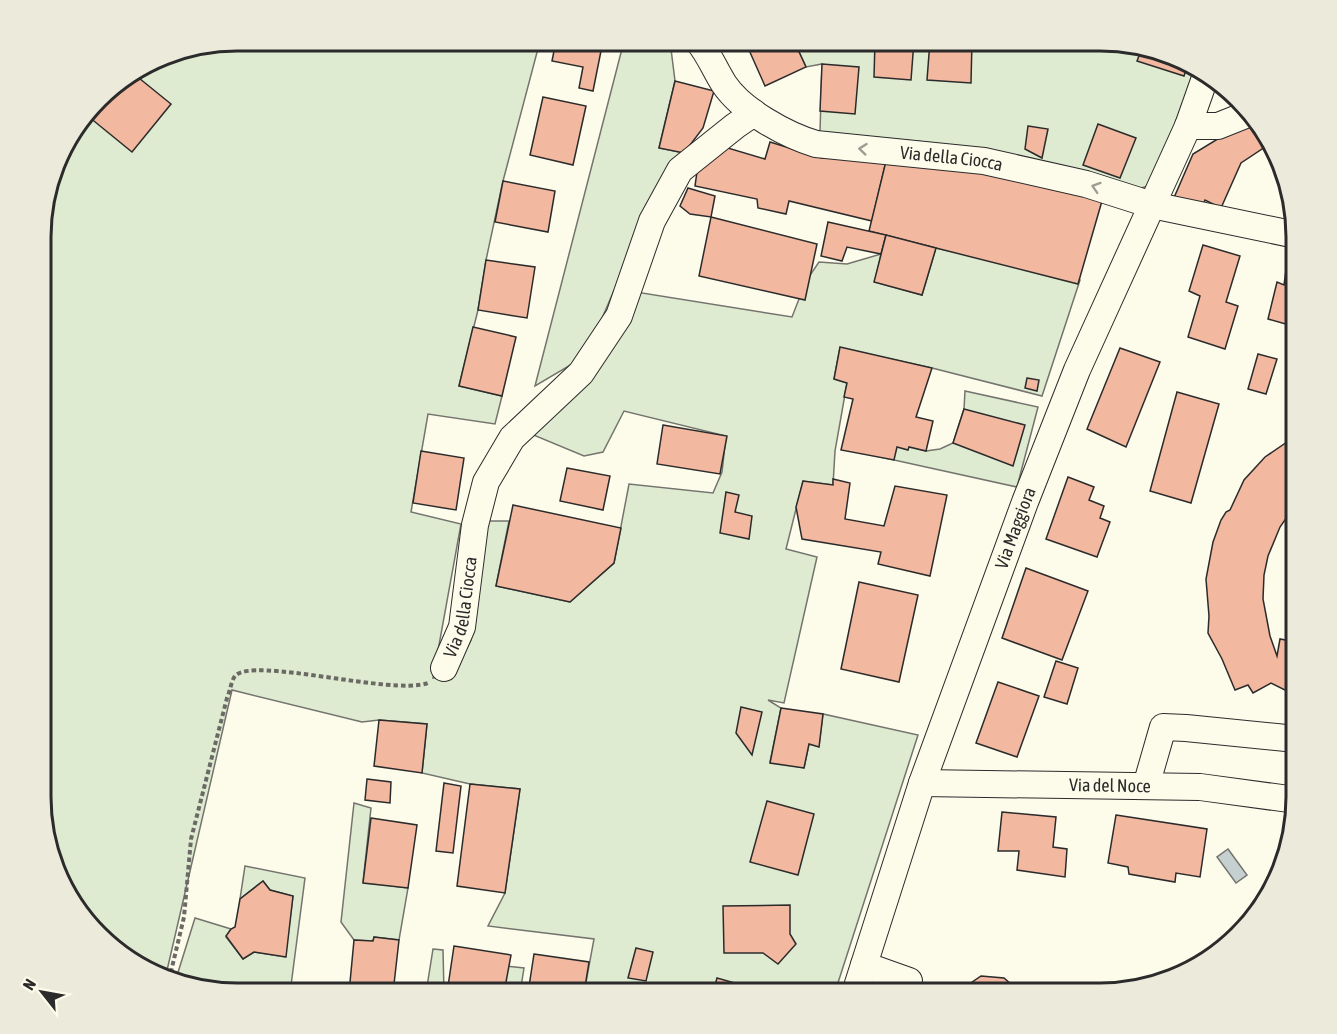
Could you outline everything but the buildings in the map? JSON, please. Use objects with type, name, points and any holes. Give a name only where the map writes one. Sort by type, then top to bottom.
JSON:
[{"type":"street","name":"Via della Ciocca","points":[[706,51],[726,87],[754,113],[792,137],[816,144],[984,161],[1086,184],[1152,205],[1286,232]]},
{"type":"street","name":"Via Maggiora","points":[[858,983],[922,783],[1025,502],[1077,370],[1188,126],[1203,82]]},
{"type":"street","name":"Via della Ciocca","points":[[444,668],[462,627],[475,525],[486,482],[512,438],[581,373],[619,316],[652,221],[680,170],[754,113]]},
{"type":"street","points":[[1188,126],[1218,126],[1241,117]]},
{"type":"street","points":[[1146,786],[1163,728],[1186,728],[1286,738]]},
{"type":"street","name":"Via del Noce","points":[[922,783],[1200,787],[1286,793]]},
{"type":"street","points":[[864,965],[909,981]]},
{"type":"path","name":"Via della Ciocca","points":[[171,971],[184,917],[192,839],[227,698],[235,677],[242,672],[270,670],[358,682],[426,684],[444,668]]},
{"type":"green space","points":[[237,51],[537,51],[503,181],[478,310],[459,386],[502,396],[495,424],[428,414],[411,512],[461,524],[433,678],[453,674],[471,640],[484,521],[509,521],[496,586],[570,602],[614,563],[629,484],[713,493],[722,472],[726,436],[624,411],[603,452],[584,456],[531,434],[636,292],[792,317],[806,281],[819,262],[847,264],[881,254],[875,282],[922,295],[936,248],[1080,280],[1042,396],[932,368],[840,348],[834,379],[847,383],[835,451],[833,485],[803,481],[786,549],[817,557],[784,703],[768,700],[781,708],[770,762],[804,768],[809,744],[819,746],[823,714],[918,735],[838,983],[586,983],[594,939],[488,926],[505,893],[520,789],[470,784],[422,773],[427,724],[379,720],[362,722],[232,690],[167,969],[134,952],[114,937],[82,900],[61,857],[51,809],[51,237],[53,213],[57,189],[65,166],[76,144],[97,114],[114,97],[155,70],[189,57]]},
{"type":"green space","points":[[621,51],[671,51],[675,81],[659,148],[684,153],[645,218],[597,330],[574,363],[535,386]]},
{"type":"green space","points":[[799,51],[1112,51],[1148,57],[1171,65],[1195,77],[1152,185],[1126,192],[1096,174],[925,142],[820,132],[822,64],[806,67]]},
{"type":"green space","points":[[965,391],[1038,407],[1017,487],[853,451],[857,431],[926,451],[940,449],[953,443],[964,409]]},
{"type":"green space","points":[[354,803],[371,808],[363,882],[408,888],[399,940],[374,937],[373,941],[354,940],[341,922]]},
{"type":"green space","points":[[245,866],[305,878],[291,983],[225,983],[178,973],[195,918],[231,929],[226,937],[243,959],[254,952],[285,957],[293,896],[270,890],[263,881],[240,899]]},
{"type":"green space","points":[[433,949],[443,950],[444,983],[428,983]]},
{"type":"green space","points":[[505,966],[524,968],[522,983],[503,983]]},
{"type":"shaded area","points":[[1228,849],[1247,875],[1236,883],[1217,857]]}]
